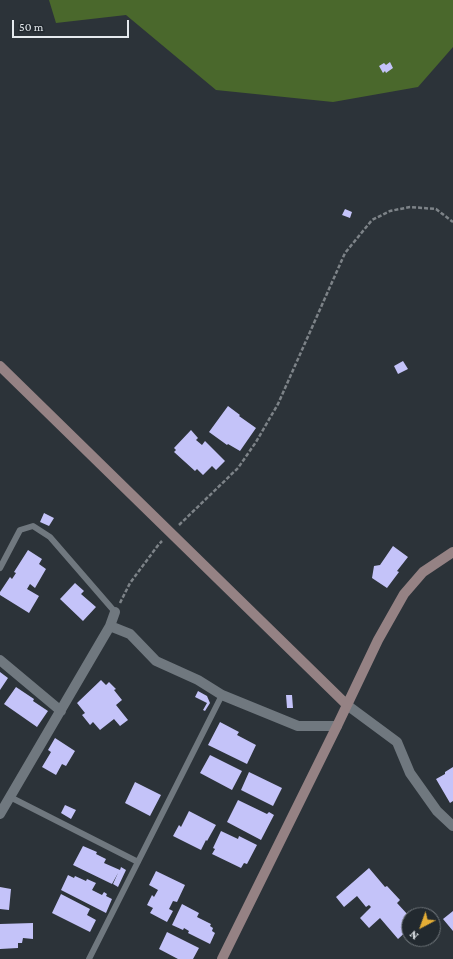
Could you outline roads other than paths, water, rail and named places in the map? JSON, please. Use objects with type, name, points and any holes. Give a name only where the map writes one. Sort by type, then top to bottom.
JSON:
[{"type":"street","points":[[0,366],[347,705],[397,742],[410,773],[437,811],[453,826]]},
{"type":"street","points":[[222,959],[338,726],[378,640],[404,594],[423,572],[453,552]]},
{"type":"street","points":[[0,814],[110,626],[115,612]]},
{"type":"street","points":[[110,626],[130,634],[156,662],[198,680],[222,695],[298,726],[338,726]]},
{"type":"street","points":[[0,660],[60,711]]},
{"type":"lane","points":[[0,568],[20,530],[34,526],[50,537],[115,612]]},
{"type":"lane","points":[[89,959],[222,695]]},
{"type":"lane","points":[[10,797],[138,862]]}]
